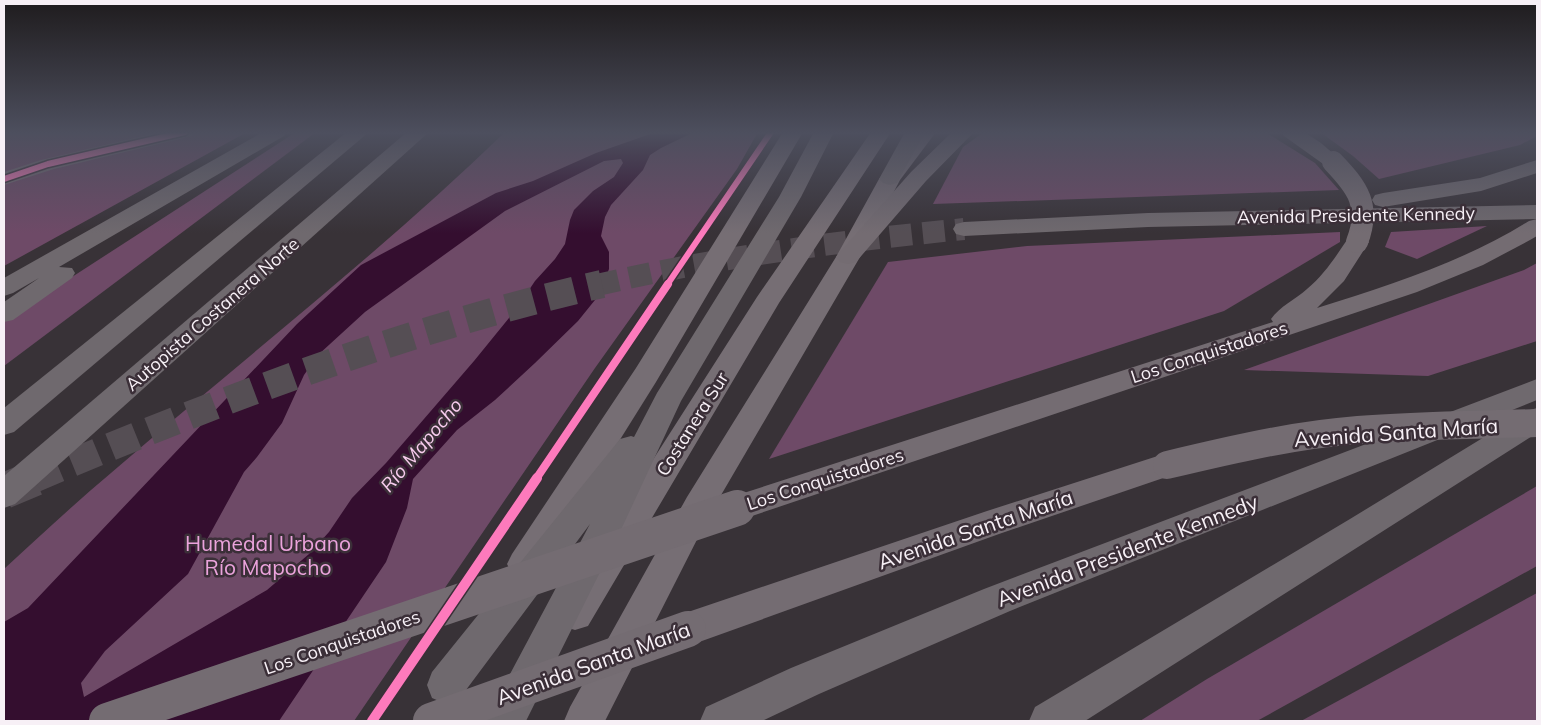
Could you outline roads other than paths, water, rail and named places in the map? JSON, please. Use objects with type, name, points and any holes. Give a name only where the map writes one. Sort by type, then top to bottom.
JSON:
[{"type":"highway","points":[[4,288],[219,166]]},
{"type":"highway","points":[[4,314],[220,166]]},
{"type":"highway","points":[[4,424],[318,166]]},
{"type":"highway","name":"Autopista Costanera Norte","points":[[4,495],[380,166]]},
{"type":"highway","points":[[505,721],[601,536],[667,400],[790,196],[806,166]]},
{"type":"highway","points":[[890,179],[897,166]]},
{"type":"highway","points":[[1148,220],[1340,205],[1415,196],[1506,178],[1537,166]]},
{"type":"highway","name":"Avenida Presidente Kennedy","points":[[964,229],[1148,220],[1537,212]]},
{"type":"highway","name":"Avenida Presidente Kennedy","points":[[720,721],[805,681],[997,600],[1537,389]]},
{"type":"highway","points":[[446,685],[667,400]]},
{"type":"highway","points":[[1461,426],[1537,404]]},
{"type":"highway","points":[[1050,721],[1362,529],[1537,418]]},
{"type":"main road","points":[[423,721],[646,374],[772,166]]},
{"type":"main road","name":"Costanera Sur","points":[[510,721],[766,303],[857,166]]},
{"type":"main road","points":[[584,721],[698,506],[848,257],[890,179],[900,166]]},
{"type":"main road","points":[[848,257],[929,166]]},
{"type":"main road","points":[[1248,340],[1289,316],[1314,298],[1342,267],[1357,242],[1364,222],[1362,202],[1351,182],[1336,166]]},
{"type":"main road","name":"Los Conquistadores","points":[[107,721],[737,508],[1408,287],[1454,270],[1486,255],[1537,226]]},
{"type":"main road","name":"Avenida Santa María","points":[[431,721],[910,550],[1167,465],[1230,450],[1357,430],[1537,423]]},
{"type":"street","points":[[4,179],[43,166]]},
{"type":"water","name":"Río Mapocho","points":[[567,166],[594,166],[505,211],[365,312],[318,355],[304,375],[282,423],[244,472],[188,574],[105,651],[81,683],[84,697],[267,590],[309,554],[329,532],[352,498],[386,463],[474,361],[517,308],[535,281],[555,259],[565,244],[574,210],[593,191],[614,177],[621,166],[645,166],[611,205],[605,217],[601,236],[609,252],[609,269],[599,295],[578,321],[535,363],[495,400],[457,430],[413,479],[407,508],[386,562],[279,721],[4,721],[4,622],[28,608],[297,324],[361,265],[496,193],[533,181]]},
{"type":"tunnel","points":[[597,285],[734,258],[872,239],[964,229]]},
{"type":"tunnel","points":[[33,479],[172,422],[313,369],[456,322],[602,284]]},
{"type":"tunnel","points":[[4,491],[35,478]]},
{"type":"park label","name":"Humedal Urbano Río Mapocho","points":[[268,555]]}]
